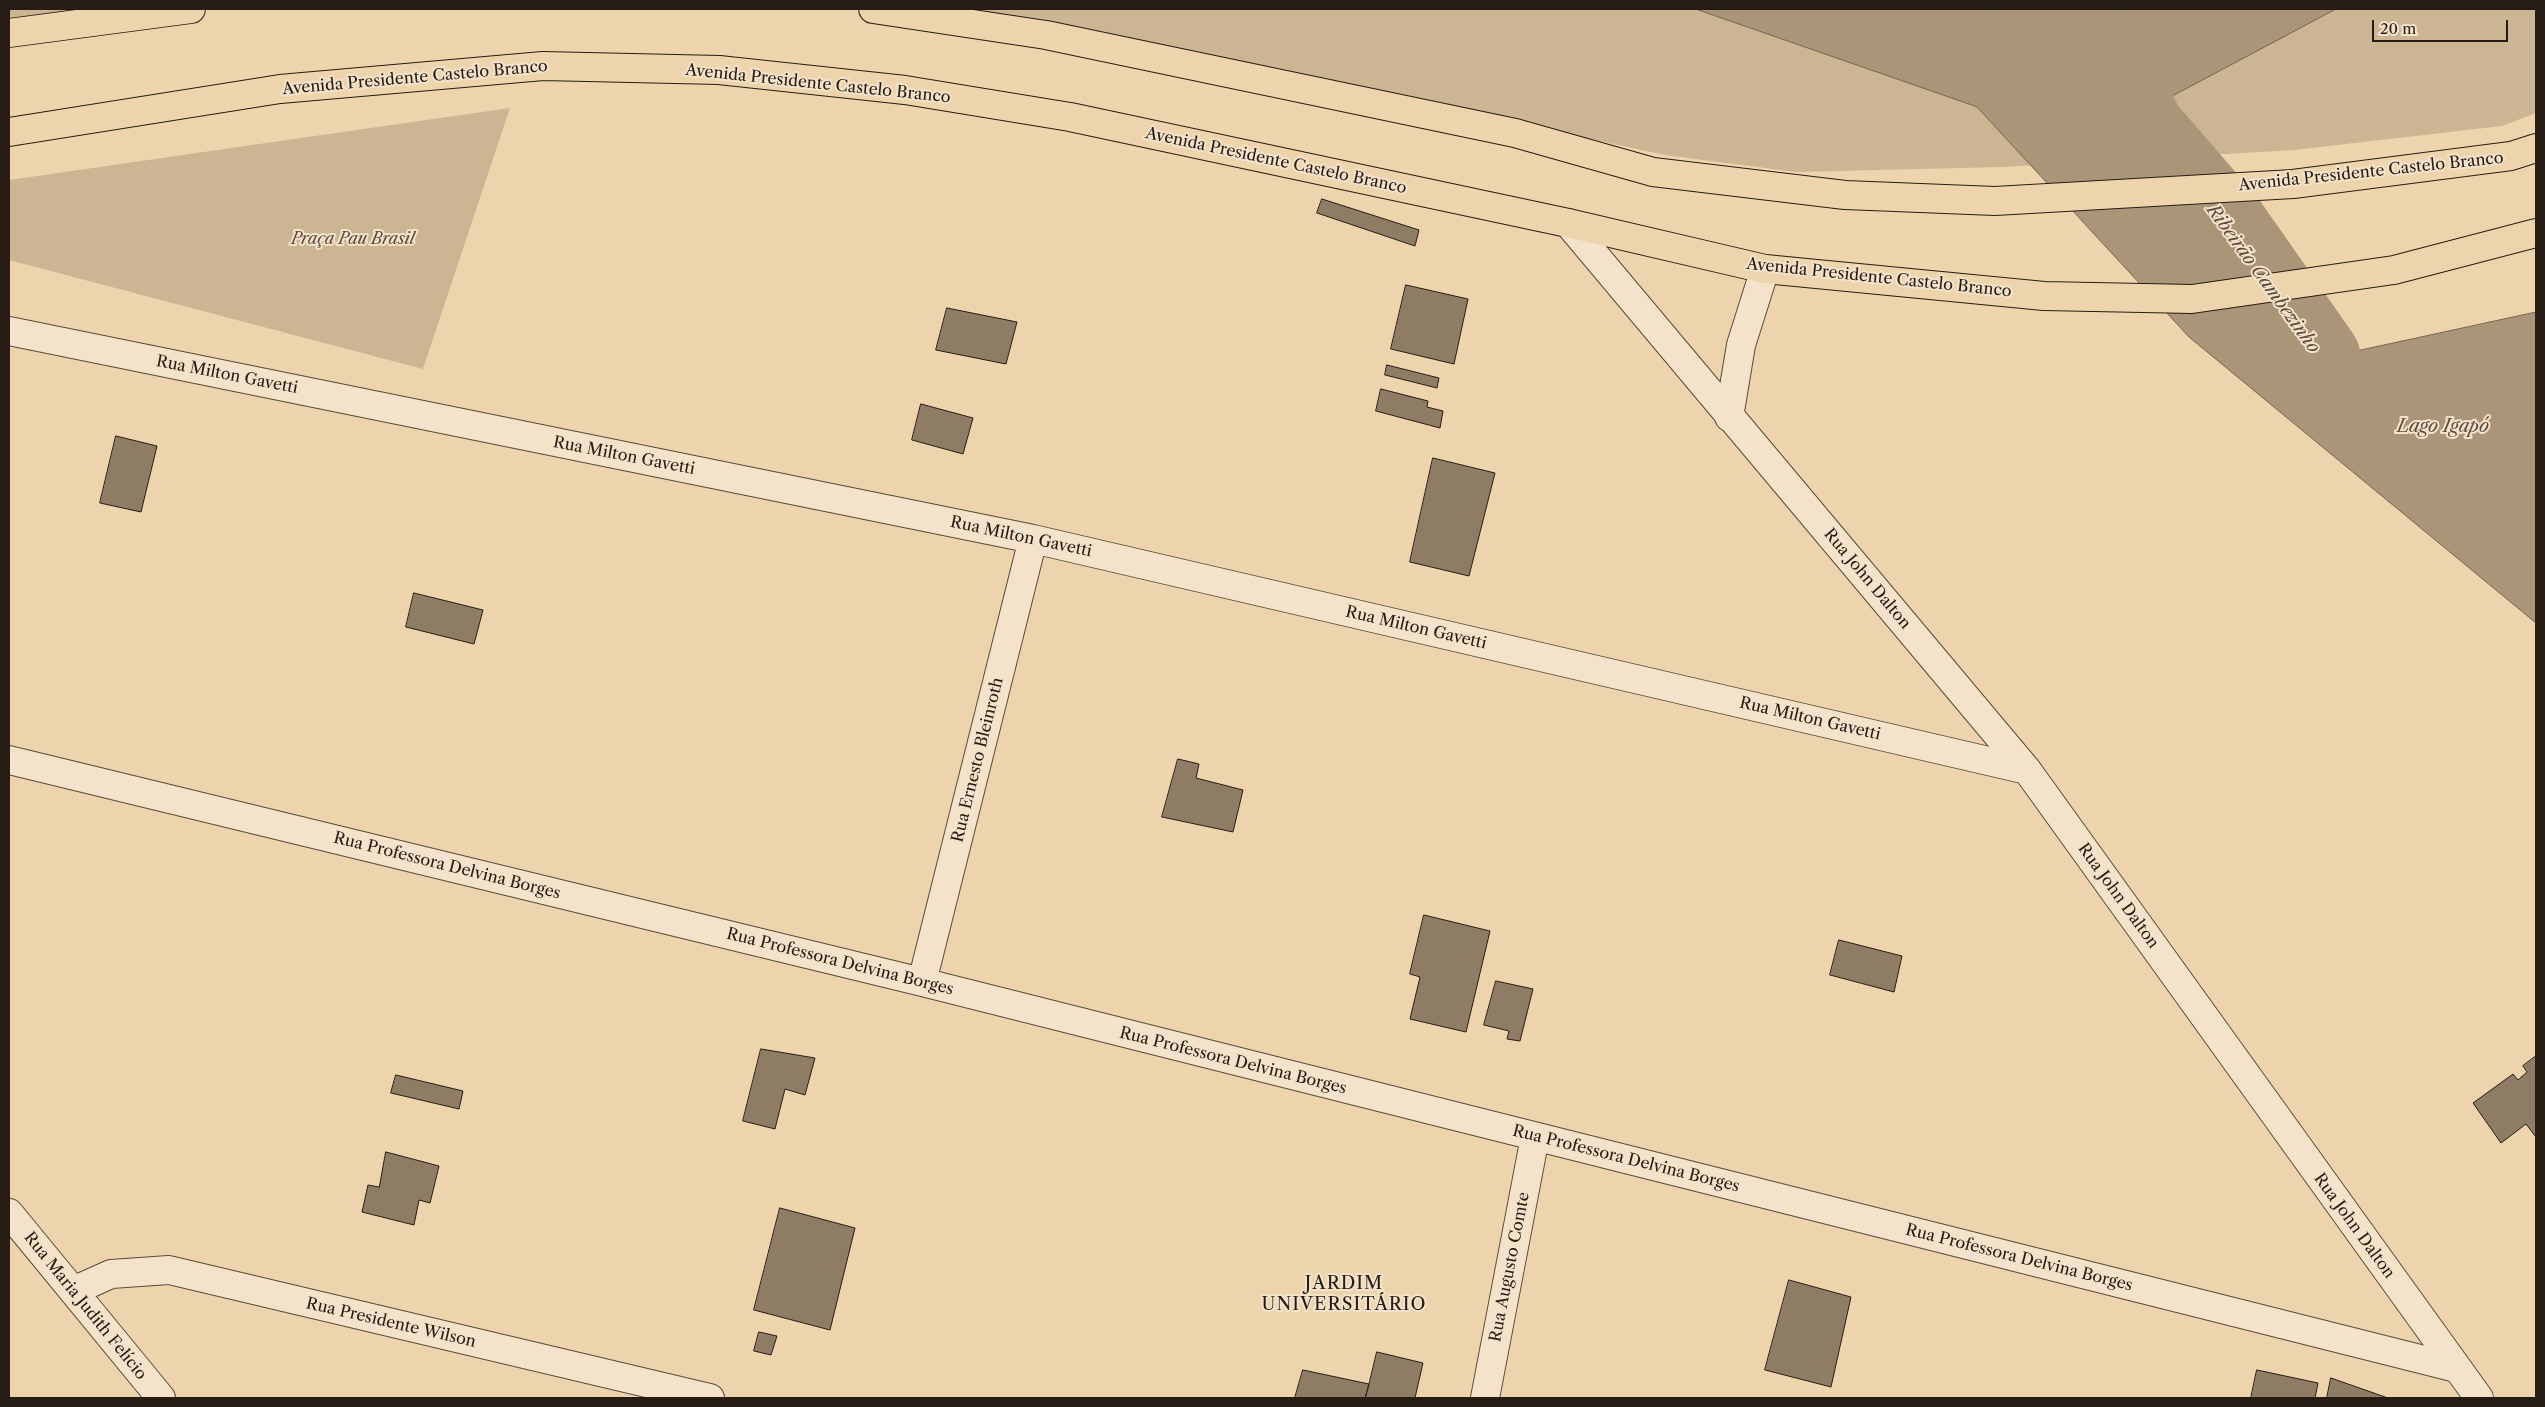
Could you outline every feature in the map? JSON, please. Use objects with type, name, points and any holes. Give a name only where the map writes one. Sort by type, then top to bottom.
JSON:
[{"type":"main road","points":[[9,33],[191,9]]},
{"type":"main road","name":"Avenida Presidente Castelo Branco","points":[[873,9],[1046,36],[1153,58],[1515,134],[1653,172],[1845,195],[1995,201],[2292,184],[2511,156],[2536,148]]},
{"type":"main road","name":"Avenida Presidente Castelo Branco","points":[[9,132],[280,89],[543,66],[720,70],[905,90],[1070,117],[1568,223],[1764,269],[2044,296],[2192,299],[2394,270],[2536,233]]},
{"type":"street","name":"Rua John Dalton","points":[[1568,223],[2027,770],[2479,1398]]},
{"type":"street","points":[[1729,416],[1740,345],[1764,269]]},
{"type":"street","name":"Rua Milton Gavetti","points":[[9,331],[1033,539],[2027,770]]},
{"type":"street","name":"Rua Ernesto Bleinroth","points":[[922,982],[1033,539]]},
{"type":"street","name":"Rua Professora Delvina Borges","points":[[9,760],[922,982],[2456,1368]]},
{"type":"street","name":"Rua Augusto Comte","points":[[1485,1398],[1535,1136]]},
{"type":"street","name":"Rua Maria Judith Felício","points":[[9,1213],[161,1398]]},
{"type":"street","name":"Rua Presidente Wilson","points":[[73,1291],[110,1274],[169,1270],[710,1398]]},
{"type":"green space","points":[[9,9],[82,9],[9,19]]},
{"type":"green space","points":[[948,9],[2536,9],[2536,113],[2502,126],[2294,150],[2002,167],[1796,172],[1665,155],[1049,23]]},
{"type":"green space","name":"Praça Pau Brasil","points":[[510,108],[423,369],[9,260],[9,180]]},
{"type":"water","name":"Lago Igapó","points":[[1696,9],[2336,9],[2112,128],[2347,353],[2536,312],[2536,623],[2189,337],[1977,107]]},
{"type":"building","points":[[1322,199],[1419,230],[1415,246],[1317,213]]},
{"type":"building","points":[[1406,285],[1468,299],[1454,364],[1391,349]]},
{"type":"building","points":[[947,308],[1017,322],[1006,364],[936,350]]},
{"type":"building","points":[[1387,365],[1439,378],[1437,388],[1385,375]]},
{"type":"building","points":[[1381,389],[1428,401],[1427,407],[1443,411],[1440,428],[1376,411]]},
{"type":"building","points":[[921,404],[973,418],[963,454],[912,440]]},
{"type":"building","points":[[116,436],[157,446],[141,512],[100,503]]},
{"type":"building","points":[[1433,458],[1495,473],[1469,576],[1410,562]]},
{"type":"building","points":[[414,593],[483,610],[474,644],[406,627]]},
{"type":"building","points":[[1178,759],[1199,764],[1196,778],[1243,790],[1233,832],[1162,817]]},
{"type":"building","points":[[1424,915],[1490,931],[1466,1032],[1410,1019],[1420,977],[1410,974]]},
{"type":"building","points":[[1839,940],[1902,956],[1894,992],[1830,975]]},
{"type":"building","points":[[1496,981],[1533,989],[1520,1041],[1507,1039],[1509,1031],[1484,1025]]},
{"type":"building","points":[[761,1049],[815,1058],[805,1095],[785,1089],[775,1129],[743,1121]]},
{"type":"building","points":[[2536,1056],[2536,1137],[2526,1124],[2501,1143],[2473,1103],[2513,1074],[2518,1080],[2527,1072],[2523,1066]]},
{"type":"building","points":[[396,1075],[463,1091],[459,1109],[391,1093]]},
{"type":"building","points":[[386,1152],[439,1166],[430,1203],[419,1200],[414,1225],[362,1212],[368,1185],[379,1187]]},
{"type":"building","points":[[780,1208],[855,1228],[830,1330],[754,1310]]},
{"type":"building","points":[[1789,1280],[1851,1297],[1831,1387],[1765,1370]]},
{"type":"building","points":[[759,1332],[777,1336],[771,1355],[754,1351]]},
{"type":"building","points":[[1377,1352],[1423,1363],[1415,1398],[1366,1398]]},
{"type":"building","points":[[1303,1370],[1369,1384],[1365,1398],[1295,1398]]},
{"type":"building","points":[[2257,1370],[2318,1383],[2315,1398],[2251,1398]]},
{"type":"building","points":[[2331,1378],[2388,1398],[2327,1398]]},
{"type":"waterway","name":"Ribeirão Cambezinho","points":[[2029,9],[2102,45],[2125,87],[2143,127],[2226,223],[2320,357]]},
{"type":"district","name":"JARDIM UNIVERSITÁRIO","points":[[1344,1294]]}]
